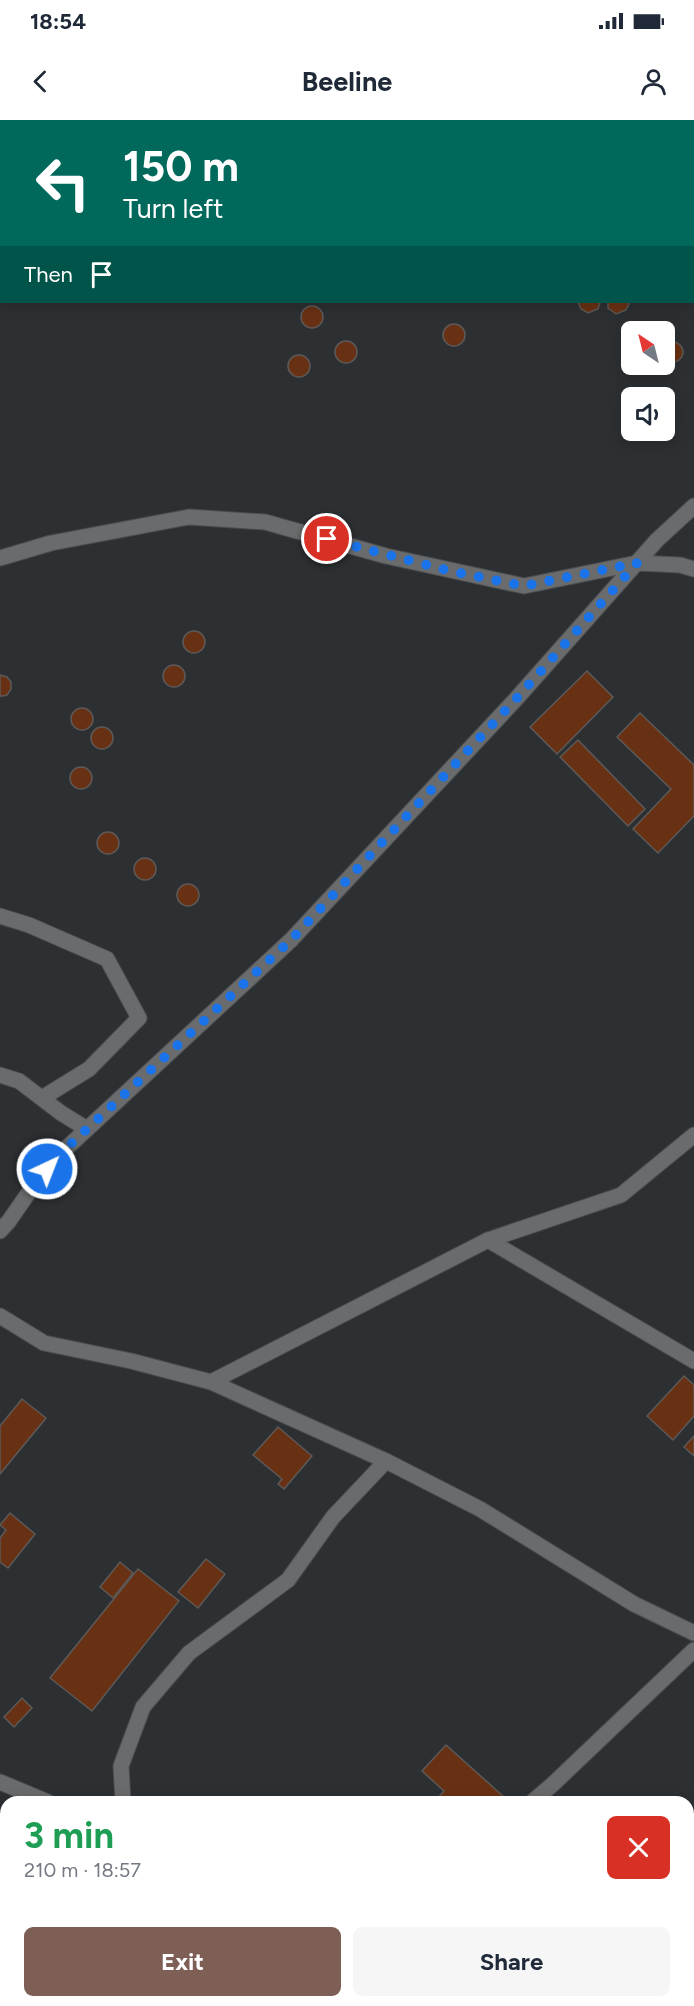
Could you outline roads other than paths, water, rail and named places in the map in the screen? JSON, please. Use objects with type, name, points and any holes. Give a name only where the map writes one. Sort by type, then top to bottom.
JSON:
[{"type":"street","points":[[0,1231],[59,1155],[291,940],[516,699],[657,540],[694,506]]},
{"type":"street","points":[[0,558],[51,543],[189,517],[265,522],[397,558],[524,586],[637,563],[680,565],[694,569]]},
{"type":"street","points":[[0,916],[30,926],[106,959],[139,1018],[89,1069],[42,1098]]},
{"type":"street","points":[[0,1075],[19,1081],[61,1113],[87,1129]]},
{"type":"street","points":[[212,1382],[488,1240],[621,1195],[694,1135]]},
{"type":"street","points":[[488,1240],[694,1360]]},
{"type":"street","points":[[0,1316],[44,1343],[131,1361],[212,1382],[386,1461],[480,1509],[634,1604],[694,1633]]},
{"type":"street","points":[[123,1796],[121,1766],[143,1707],[189,1653],[288,1580],[333,1517],[386,1461]]},
{"type":"street","points":[[538,1796],[694,1650]]},
{"type":"street","points":[[0,1782],[34,1796]]}]
